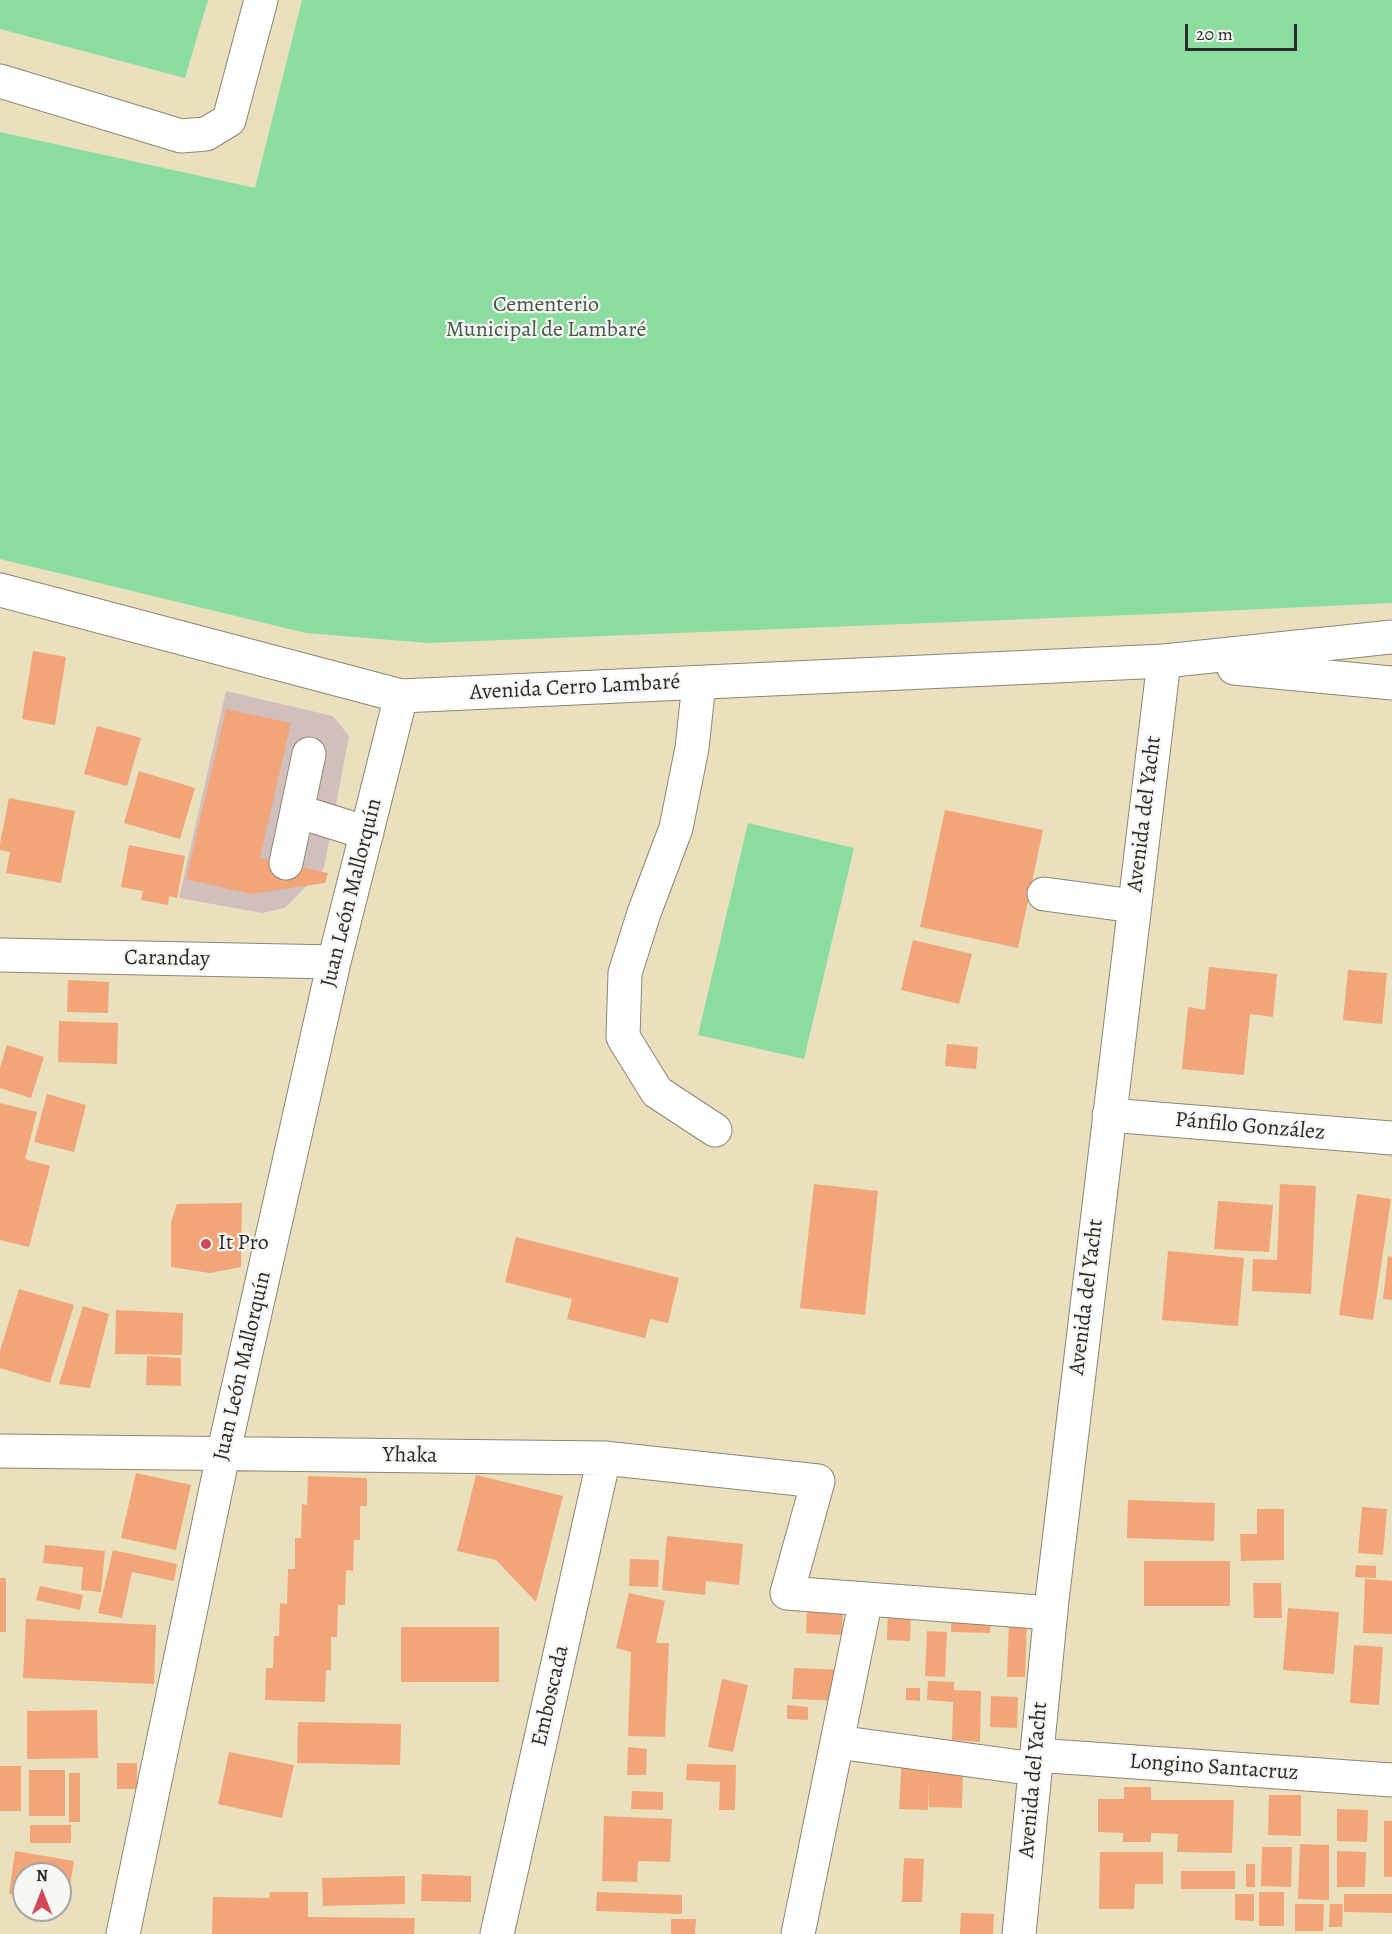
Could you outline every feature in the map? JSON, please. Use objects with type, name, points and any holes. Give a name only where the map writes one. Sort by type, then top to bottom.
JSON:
[{"type":"street","points":[[0,81],[181,136],[206,134],[229,120],[261,0]]},
{"type":"street","name":"Avenida Cerro Lambaré","points":[[0,590],[401,696],[1164,661],[1392,636]]},
{"type":"street","name":"Avenida Cerro Lambaré","points":[[1164,661],[1392,683]]},
{"type":"street","name":"Avenida del Yacht","points":[[1019,1934],[1051,1613],[1108,1115],[1164,661]]},
{"type":"street","points":[[699,682],[692,748],[676,828],[644,913],[625,973],[622,1037],[657,1092],[715,1130]]},
{"type":"street","name":"Juan León Mallorquín","points":[[123,1934],[224,1455],[334,962],[401,696]]},
{"type":"street","points":[[286,863],[309,754]]},
{"type":"street","points":[[297,812],[367,833]]},
{"type":"street","points":[[1044,894],[1134,906]]},
{"type":"street","name":"Caranday","points":[[0,955],[334,962]]},
{"type":"street","name":"Pánfilo González","points":[[1108,1115],[1392,1138]]},
{"type":"street","name":"Yhaka","points":[[0,1451],[604,1458],[818,1481],[787,1593],[866,1599]]},
{"type":"street","name":"Emboscada","points":[[497,1934],[604,1458]]},
{"type":"street","points":[[798,1934],[866,1599],[1051,1613]]},
{"type":"street","name":"Longino Santacruz","points":[[837,1742],[1035,1762],[1392,1780]]},
{"type":"shaded area","points":[[226,691],[333,716],[349,736],[324,868],[285,908],[262,913],[179,898]]},
{"type":"green space","points":[[0,0],[208,0],[185,78],[0,29]]},
{"type":"green space","name":"Cementerio Municipal de Lambaré","points":[[302,0],[1392,0],[1392,603],[428,643],[306,633],[0,559],[0,132],[255,188]]},
{"type":"green space","points":[[748,823],[854,848],[804,1059],[698,1035]]},
{"type":"building","points":[[33,651],[66,657],[55,725],[22,719]]},
{"type":"building","points":[[226,709],[291,723],[260,858],[328,873],[325,883],[251,894],[186,879]]},
{"type":"building","points":[[97,726],[141,738],[127,786],[84,774]]},
{"type":"building","points":[[139,771],[195,788],[180,839],[124,823]]},
{"type":"building","points":[[9,798],[75,811],[61,883],[6,873],[10,852],[0,850],[0,844]]},
{"type":"building","points":[[945,810],[1043,830],[1018,948],[920,927]]},
{"type":"building","points":[[129,845],[185,856],[177,898],[169,896],[168,905],[141,900],[143,891],[121,887]]},
{"type":"building","points":[[913,940],[972,954],[959,1004],[901,990]]},
{"type":"building","points":[[1209,967],[1277,974],[1273,1017],[1250,1014],[1244,1075],[1182,1069],[1188,1007],[1205,1010]]},
{"type":"building","points":[[1348,970],[1387,973],[1382,1024],[1343,1020]]},
{"type":"building","points":[[68,980],[109,982],[108,1013],[67,1012]]},
{"type":"building","points":[[59,1021],[118,1023],[117,1064],[58,1062]]},
{"type":"building","points":[[947,1044],[978,1047],[976,1069],[945,1066]]},
{"type":"building","points":[[7,1045],[44,1057],[31,1098],[0,1088],[0,1068]]},
{"type":"building","points":[[47,1094],[86,1105],[74,1152],[34,1142]]},
{"type":"building","points":[[0,1103],[37,1112],[25,1159],[50,1166],[29,1247],[0,1240]]},
{"type":"building","points":[[814,1184],[878,1191],[865,1315],[800,1308]]},
{"type":"building","points":[[1280,1184],[1316,1186],[1311,1294],[1252,1291],[1253,1259],[1277,1260]]},
{"type":"building","points":[[1357,1194],[1391,1199],[1373,1320],[1339,1315]]},
{"type":"building","points":[[1218,1201],[1273,1205],[1269,1252],[1214,1249]]},
{"type":"building","name":"It Pro","points":[[242,1203],[241,1267],[210,1273],[171,1267],[171,1222],[177,1204]]},
{"type":"building","points":[[516,1237],[679,1278],[668,1323],[650,1319],[645,1338],[567,1319],[572,1299],[505,1282]]},
{"type":"building","points":[[1168,1251],[1244,1258],[1238,1326],[1162,1320]]},
{"type":"building","points":[[1388,1256],[1392,1257],[1392,1300],[1383,1299]]},
{"type":"building","points":[[19,1289],[74,1305],[50,1383],[0,1368],[0,1351]]},
{"type":"building","points":[[83,1306],[109,1314],[90,1388],[59,1384]]},
{"type":"building","points":[[116,1310],[183,1313],[182,1355],[115,1354]]},
{"type":"building","points":[[147,1356],[181,1358],[181,1386],[146,1385]]},
{"type":"building","points":[[136,1473],[191,1485],[176,1550],[121,1538]]},
{"type":"building","points":[[476,1475],[563,1496],[536,1602],[496,1560],[457,1551]]},
{"type":"building","points":[[308,1476],[367,1478],[367,1506],[360,1506],[360,1540],[354,1540],[353,1571],[346,1570],[345,1605],[338,1605],[337,1637],[331,1637],[331,1670],[326,1670],[325,1702],[265,1700],[266,1668],[273,1668],[274,1636],[279,1636],[280,1603],[287,1604],[288,1569],[295,1569],[295,1538],[301,1538],[302,1504],[307,1505]]},
{"type":"building","points":[[1128,1500],[1215,1503],[1214,1541],[1127,1538]]},
{"type":"building","points":[[1362,1507],[1387,1509],[1383,1555],[1358,1553]]},
{"type":"building","points":[[1257,1509],[1284,1509],[1284,1560],[1241,1561],[1240,1534],[1257,1534]]},
{"type":"building","points":[[667,1536],[743,1544],[739,1585],[706,1581],[705,1595],[662,1590]]},
{"type":"building","points":[[45,1545],[105,1551],[101,1592],[81,1590],[83,1567],[43,1563]]},
{"type":"building","points":[[113,1550],[177,1564],[174,1581],[132,1572],[122,1618],[98,1613]]},
{"type":"building","points":[[630,1559],[659,1560],[658,1587],[629,1586]]},
{"type":"building","points":[[1144,1561],[1230,1561],[1230,1606],[1144,1606]]},
{"type":"building","points":[[1356,1565],[1376,1566],[1376,1578],[1355,1577]]},
{"type":"building","points":[[0,1578],[6,1578],[6,1632],[0,1632]]},
{"type":"building","points":[[1365,1579],[1392,1581],[1392,1634],[1363,1633]]},
{"type":"building","points":[[1253,1583],[1281,1583],[1282,1618],[1254,1618]]},
{"type":"building","points":[[40,1586],[83,1595],[80,1610],[36,1600]]},
{"type":"building","points":[[629,1593],[665,1601],[656,1643],[669,1643],[665,1737],[628,1736],[631,1652],[616,1648]]},
{"type":"building","points":[[807,1603],[843,1605],[842,1635],[806,1633]]},
{"type":"building","points":[[888,1608],[911,1608],[910,1641],[887,1640]]},
{"type":"building","points":[[1288,1608],[1339,1612],[1334,1674],[1283,1670]]},
{"type":"building","points":[[952,1609],[991,1611],[990,1633],[951,1632]]},
{"type":"building","points":[[26,1619],[156,1625],[154,1684],[23,1678]]},
{"type":"building","points":[[1009,1620],[1027,1620],[1025,1677],[1007,1677]]},
{"type":"building","points":[[401,1627],[499,1627],[499,1682],[401,1682]]},
{"type":"building","points":[[927,1631],[947,1632],[945,1677],[925,1676]]},
{"type":"building","points":[[1354,1645],[1383,1647],[1379,1705],[1350,1703]]},
{"type":"building","points":[[794,1668],[844,1670],[843,1701],[792,1699]]},
{"type":"building","points":[[722,1679],[748,1685],[733,1752],[708,1747]]},
{"type":"building","points":[[928,1681],[954,1682],[954,1690],[981,1691],[980,1742],[952,1740],[953,1702],[927,1700]]},
{"type":"building","points":[[906,1688],[920,1688],[920,1701],[906,1700]]},
{"type":"building","points":[[991,1696],[1018,1697],[1017,1728],[990,1727]]},
{"type":"building","points":[[787,1705],[808,1707],[808,1720],[787,1719]]},
{"type":"building","points":[[97,1710],[98,1758],[27,1759],[27,1711]]},
{"type":"building","points":[[298,1722],[401,1724],[400,1765],[297,1763]]},
{"type":"building","points":[[628,1747],[647,1749],[646,1775],[627,1775]]},
{"type":"building","points":[[229,1752],[294,1765],[282,1818],[218,1804]]},
{"type":"building","points":[[902,1758],[963,1766],[962,1808],[929,1807],[929,1777],[928,1810],[899,1809]]},
{"type":"building","points":[[117,1763],[137,1763],[137,1789],[117,1789]]},
{"type":"building","points":[[687,1764],[736,1765],[735,1810],[719,1810],[720,1782],[686,1780]]},
{"type":"building","points":[[0,1766],[21,1766],[21,1811],[0,1811]]},
{"type":"building","points":[[29,1770],[65,1770],[65,1816],[29,1816]]},
{"type":"building","points":[[69,1773],[80,1773],[80,1822],[69,1822]]},
{"type":"building","points":[[1124,1787],[1151,1787],[1151,1800],[1234,1800],[1232,1853],[1177,1852],[1178,1834],[1151,1833],[1151,1842],[1123,1842],[1123,1833],[1098,1832],[1098,1799],[1124,1799]]},
{"type":"building","points":[[632,1791],[663,1792],[663,1810],[631,1809]]},
{"type":"building","points":[[1269,1795],[1301,1795],[1301,1836],[1268,1835]]},
{"type":"building","points":[[1337,1809],[1368,1810],[1367,1842],[1337,1841]]},
{"type":"building","points":[[604,1816],[672,1819],[670,1862],[638,1861],[637,1882],[602,1881]]},
{"type":"building","points":[[1384,1821],[1392,1821],[1392,1877],[1384,1877]]},
{"type":"building","points":[[30,1825],[71,1825],[71,1843],[30,1843]]},
{"type":"building","points":[[1300,1844],[1329,1845],[1329,1900],[1298,1899]]},
{"type":"building","points":[[1262,1847],[1292,1847],[1291,1887],[1261,1886]]},
{"type":"building","points":[[15,1851],[74,1861],[72,1873],[72,1862],[13,1862]]},
{"type":"building","points":[[1337,1851],[1366,1852],[1365,1887],[1337,1887]]},
{"type":"building","points":[[1100,1852],[1163,1852],[1163,1884],[1135,1884],[1134,1909],[1099,1909]]},
{"type":"building","points":[[904,1858],[924,1859],[922,1902],[902,1902]]},
{"type":"building","points":[[1246,1864],[1255,1864],[1255,1887],[1246,1887]]},
{"type":"building","points":[[1181,1871],[1235,1871],[1235,1889],[1181,1889]]},
{"type":"building","points":[[12,1872],[12,1894],[9,1894]]},
{"type":"building","points":[[422,1874],[471,1876],[471,1902],[421,1901]]},
{"type":"building","points":[[405,1876],[405,1904],[323,1906],[322,1878]]},
{"type":"building","points":[[270,1892],[308,1892],[308,1917],[415,1918],[414,1934],[212,1934],[213,1897],[269,1898]]},
{"type":"building","points":[[597,1892],[682,1895],[682,1914],[596,1911]]},
{"type":"building","points":[[1259,1892],[1284,1892],[1284,1926],[1259,1926]]},
{"type":"building","points":[[1235,1894],[1254,1894],[1254,1921],[1235,1920]]},
{"type":"building","points":[[1344,1894],[1392,1894],[1392,1913],[1344,1912]]},
{"type":"building","points":[[1295,1904],[1324,1904],[1323,1931],[1295,1931]]},
{"type":"building","points":[[1330,1904],[1343,1904],[1342,1927],[1329,1927]]},
{"type":"building","points":[[961,1913],[994,1914],[993,1934],[960,1934]]},
{"type":"building","points":[[671,1919],[696,1919],[695,1934],[671,1934]]},
{"type":"place","name":"It Pro","points":[[206,1244]]}]
